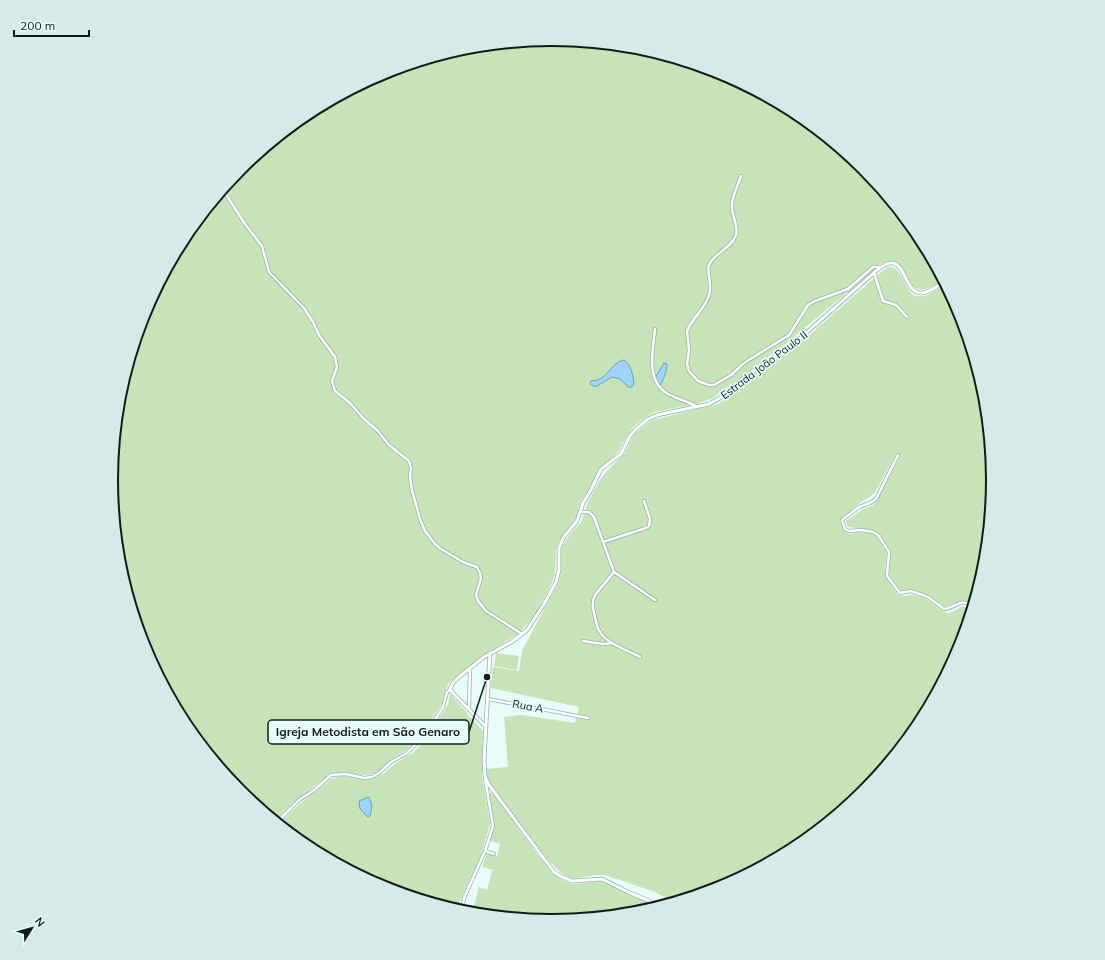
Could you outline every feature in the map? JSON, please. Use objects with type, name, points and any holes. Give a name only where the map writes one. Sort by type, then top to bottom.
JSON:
[{"type":"street","points":[[742,176],[732,204],[737,227],[735,236],[729,246],[709,265],[708,271],[711,287],[709,296],[703,309],[687,331],[689,350],[688,368],[690,374],[705,384],[711,385],[728,378],[744,363],[788,334],[808,305],[814,301],[848,289],[876,266],[881,267],[890,263],[896,264],[902,270],[909,286],[918,292],[931,289],[940,284]]},
{"type":"street","points":[[226,194],[245,224],[262,246],[266,256],[266,266],[269,272],[304,308],[314,322],[319,335],[335,357],[337,367],[332,381],[335,391],[350,403],[389,444],[409,461],[411,468],[410,481],[416,508],[426,531],[442,549],[463,562],[477,567],[481,578],[476,595],[478,601],[486,611],[523,634]]},
{"type":"street","name":"Estrada João Paulo II","points":[[281,818],[299,800],[331,776],[346,774],[364,778],[372,777],[391,762],[411,750],[433,722],[445,702],[447,692],[450,690],[453,683],[490,653],[523,634],[544,604],[556,582],[559,570],[558,555],[561,542],[577,521],[583,502],[591,490],[601,469],[621,454],[630,436],[636,429],[648,419],[657,415],[697,407],[716,401],[746,376],[796,342],[881,267]]},
{"type":"street","points":[[874,273],[883,301],[896,305],[907,317]]},
{"type":"street","points":[[656,329],[652,362],[656,383],[667,394],[684,400],[697,407]]},
{"type":"street","points":[[898,455],[876,499],[859,507],[843,519],[842,521],[845,529],[849,531],[858,530],[873,532],[878,535],[889,552],[887,576],[900,593],[910,591],[928,597],[944,609],[961,602],[968,604]]},
{"type":"street","points":[[603,542],[649,526],[650,519],[644,501]]},
{"type":"street","points":[[580,512],[589,512],[593,515],[614,572],[654,600]]},
{"type":"street","points":[[614,572],[595,595],[592,604],[600,632],[604,638],[640,657]]},
{"type":"street","points":[[583,641],[607,644],[613,643]]},
{"type":"street","points":[[463,905],[464,898],[485,851],[493,826],[485,776],[490,653]]},
{"type":"street","points":[[469,710],[470,668]]},
{"type":"street","points":[[450,690],[486,727]]},
{"type":"street","name":"Rua A","points":[[488,699],[588,718]]},
{"type":"street","points":[[485,776],[489,785],[526,835],[551,868],[560,876],[572,882],[602,879],[652,902]]},
{"type":"street","points":[[485,851],[494,854]]},
{"type":"green space","points":[[552,46],[581,47],[637,54],[665,61],[719,79],[744,91],[770,104],[817,136],[839,154],[879,194],[913,239],[938,282],[928,288],[919,289],[912,285],[898,264],[891,261],[881,264],[783,346],[713,398],[696,404],[655,412],[640,421],[632,428],[617,453],[598,471],[591,487],[580,502],[577,516],[559,541],[556,549],[555,575],[550,587],[535,615],[518,634],[490,651],[449,683],[442,703],[436,713],[426,729],[410,748],[392,759],[382,769],[374,774],[361,775],[345,772],[330,774],[279,817],[246,787],[226,766],[192,721],[163,672],[142,620],[133,592],[122,537],[118,480],[119,452],[122,423],[133,368],[142,340],[163,288],[192,239],[208,216],[226,194],[266,154],[311,119],[336,104],[386,79],[413,69],[468,54],[496,50]]},
{"type":"green space","points":[[888,267],[895,268],[913,294],[920,297],[930,294],[941,287],[963,340],[972,368],[983,423],[986,452],[986,508],[978,565],[969,603],[964,600],[945,607],[918,591],[900,590],[888,573],[890,552],[879,534],[873,530],[848,527],[846,522],[847,520],[863,509],[872,506],[876,502],[900,457],[896,454],[874,494],[860,503],[840,520],[842,528],[847,533],[851,534],[857,532],[875,534],[877,536],[887,552],[885,576],[898,595],[914,595],[926,599],[950,613],[963,606],[967,608],[942,672],[913,721],[879,766],[839,806],[817,824],[794,841],[769,856],[719,881],[667,899],[655,892],[605,875],[595,875],[572,879],[562,874],[543,855],[491,786],[486,775],[486,769],[508,767],[504,717],[522,715],[575,723],[579,707],[491,688],[493,667],[519,671],[522,651],[559,581],[562,546],[581,522],[588,502],[601,478],[625,453],[634,434],[652,420],[719,404],[753,375],[807,337]]},
{"type":"green space","points":[[496,653],[519,656],[517,670],[494,666]]},
{"type":"green space","points":[[450,694],[483,731],[482,776],[490,823],[480,858],[459,904],[413,891],[386,881],[335,856],[311,841],[283,820],[304,800],[331,779],[343,776],[366,780],[383,774],[396,763],[414,752],[428,737],[448,704]]},
{"type":"green space","points":[[492,792],[537,854],[562,880],[573,884],[601,881],[647,902],[646,904],[609,910],[552,914],[524,913],[474,907],[479,887],[487,890],[493,869],[482,867],[487,853],[497,856],[500,844],[490,841],[494,824],[489,794]]},
{"type":"water","points":[[623,360],[628,364],[631,370],[634,384],[632,387],[628,387],[620,379],[612,377],[597,386],[590,384],[591,381],[601,378]]},
{"type":"water","points":[[664,363],[667,364],[664,378],[660,385],[655,378]]},
{"type":"water","points":[[369,797],[372,806],[370,816],[368,817],[360,809],[359,801]]},
{"type":"place","name":"Igreja Metodista em São Genaro","points":[[487,677]]}]
